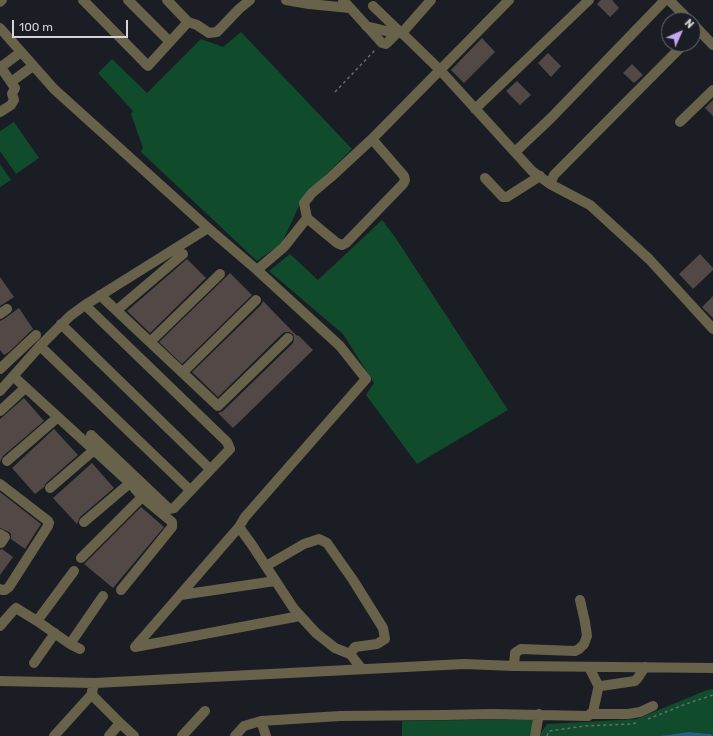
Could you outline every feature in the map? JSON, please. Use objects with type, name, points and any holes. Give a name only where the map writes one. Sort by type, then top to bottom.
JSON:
[{"type":"street","points":[[84,0],[148,66],[188,22]]},
{"type":"street","points":[[128,0],[170,42]]},
{"type":"street","points":[[167,0],[188,22],[197,25],[209,33],[217,32],[250,0]]},
{"type":"street","points":[[286,0],[350,8]]},
{"type":"street","points":[[343,0],[382,43],[386,44],[399,33],[431,0]]},
{"type":"street","points":[[372,139],[404,176],[405,180],[403,184],[346,243],[342,245],[325,234],[307,218],[304,203],[312,193],[372,139],[509,0]]},
{"type":"street","points":[[476,109],[589,0]]},
{"type":"street","points":[[515,152],[551,118],[665,0]]},
{"type":"street","points":[[669,0],[681,12]]},
{"type":"street","points":[[374,6],[399,33],[440,70],[532,171],[550,184],[590,205],[649,259],[713,329]]},
{"type":"street","points":[[366,26],[386,32],[399,33]]},
{"type":"street","points":[[0,28],[54,89],[340,346],[366,379],[245,516],[239,527],[135,647],[300,616]]},
{"type":"street","points":[[701,35],[713,45]]},
{"type":"street","points":[[0,112],[11,105],[14,100],[12,94],[15,88],[0,67],[21,52]]},
{"type":"street","points":[[550,184],[554,175],[676,52]]},
{"type":"street","points":[[11,82],[33,66]]},
{"type":"street","points":[[680,122],[713,90]]},
{"type":"street","points":[[485,178],[503,197],[507,197],[540,176]]},
{"type":"street","points":[[257,270],[284,248],[307,218]]},
{"type":"street","points":[[0,391],[61,324],[85,305],[208,228]]},
{"type":"street","points":[[117,310],[183,254]]},
{"type":"street","points":[[150,342],[220,274]]},
{"type":"street","points":[[100,295],[218,406],[288,338]]},
{"type":"street","points":[[183,372],[256,300]]},
{"type":"street","points":[[85,305],[227,442],[230,450],[174,508],[169,509],[91,435]]},
{"type":"street","points":[[61,324],[210,469]]},
{"type":"street","points":[[1,364],[36,335]]},
{"type":"street","points":[[40,346],[190,490]]},
{"type":"street","points":[[13,376],[130,483],[142,497],[172,522],[172,527],[121,590]]},
{"type":"street","points":[[0,411],[25,388]]},
{"type":"street","points":[[7,461],[58,417]]},
{"type":"street","points":[[50,488],[94,450]]},
{"type":"street","points":[[84,522],[130,483]]},
{"type":"street","points":[[0,484],[49,523],[9,587],[5,590],[0,589]]},
{"type":"street","points":[[82,558],[142,497]]},
{"type":"street","points":[[239,527],[300,616],[316,634],[335,648],[350,654],[362,669]]},
{"type":"street","points":[[0,534],[5,537],[0,543]]},
{"type":"street","points":[[266,566],[304,544],[319,540],[327,543],[353,580],[383,628],[385,639],[377,644],[355,647],[350,654]]},
{"type":"street","points":[[36,621],[74,571]]},
{"type":"street","points":[[180,595],[276,580]]},
{"type":"street","points":[[70,644],[103,596]]},
{"type":"street","points":[[514,666],[515,653],[521,649],[575,651],[579,649],[584,644],[587,636],[580,600]]},
{"type":"street","points":[[0,626],[16,608],[80,649]]},
{"type":"street","points":[[34,663],[55,633]]},
{"type":"street","points":[[0,681],[95,683],[464,664],[713,668]]},
{"type":"street","points":[[589,667],[599,687],[592,712],[590,714]]},
{"type":"street","points":[[599,687],[635,680],[645,667]]},
{"type":"street","points":[[54,736],[92,694],[95,683]]},
{"type":"street","points":[[92,694],[134,736]]},
{"type":"street","points":[[235,736],[244,726],[261,721],[340,716],[539,714],[588,716],[590,714],[628,714],[640,712],[653,706]]},
{"type":"street","points":[[182,736],[205,711]]},
{"type":"street","points":[[535,736],[539,714]]},
{"type":"street","points":[[261,721],[266,736]]},
{"type":"street","points":[[109,736],[120,723]]},
{"type":"path","points":[[335,92],[382,43]]},
{"type":"green space","points":[[241,32],[352,149],[303,197],[282,243],[257,261],[141,152],[143,148],[131,114],[133,111],[98,73],[112,59],[147,93],[201,39],[223,47]]},
{"type":"green space","points":[[14,122],[39,158],[16,174],[0,151],[0,131]]},
{"type":"green space","points":[[0,164],[11,180],[0,187]]},
{"type":"green space","points":[[382,220],[395,237],[508,410],[417,464],[366,395],[374,383],[343,334],[269,271],[290,254],[318,280]]},
{"type":"green space","points":[[713,689],[713,736],[711,734],[689,732],[659,736],[540,736],[547,724],[637,719],[707,690]]},
{"type":"green space","points":[[534,719],[530,736],[402,736],[402,721]]},
{"type":"water","points":[[689,732],[711,734],[713,736],[659,736]]},
{"type":"building","points":[[601,0],[612,0],[619,8],[610,17],[597,4]]},
{"type":"building","points":[[482,38],[495,52],[464,83],[451,70]]},
{"type":"building","points":[[548,53],[561,66],[551,77],[538,63]]},
{"type":"building","points":[[632,64],[643,75],[634,83],[623,73]]},
{"type":"building","points":[[517,81],[531,95],[520,105],[506,91]]},
{"type":"building","points":[[713,100],[713,116],[705,108]]},
{"type":"building","points":[[700,254],[713,268],[713,270],[693,289],[679,274]]},
{"type":"building","points":[[187,259],[206,278],[150,333],[127,311]]},
{"type":"building","points":[[230,273],[252,295],[182,364],[159,342]]},
{"type":"building","points":[[0,277],[14,297],[0,306]]},
{"type":"building","points":[[713,296],[713,318],[702,307]]},
{"type":"building","points":[[263,301],[313,350],[233,428],[218,413],[223,411],[293,343],[293,334],[289,332],[283,333],[218,397],[192,372],[261,305]]},
{"type":"building","points":[[19,308],[33,329],[4,355],[0,350],[0,321]]},
{"type":"building","points":[[24,398],[44,421],[3,456],[0,462],[0,419]]},
{"type":"building","points":[[54,429],[78,455],[35,494],[12,468]]},
{"type":"building","points":[[92,463],[114,488],[80,517],[77,524],[53,498]]},
{"type":"building","points":[[0,492],[41,524],[25,549],[11,539],[11,534],[9,532],[0,528]]},
{"type":"building","points":[[141,507],[164,527],[113,588],[84,564]]},
{"type":"building","points":[[2,549],[13,557],[0,575],[0,550]]}]
